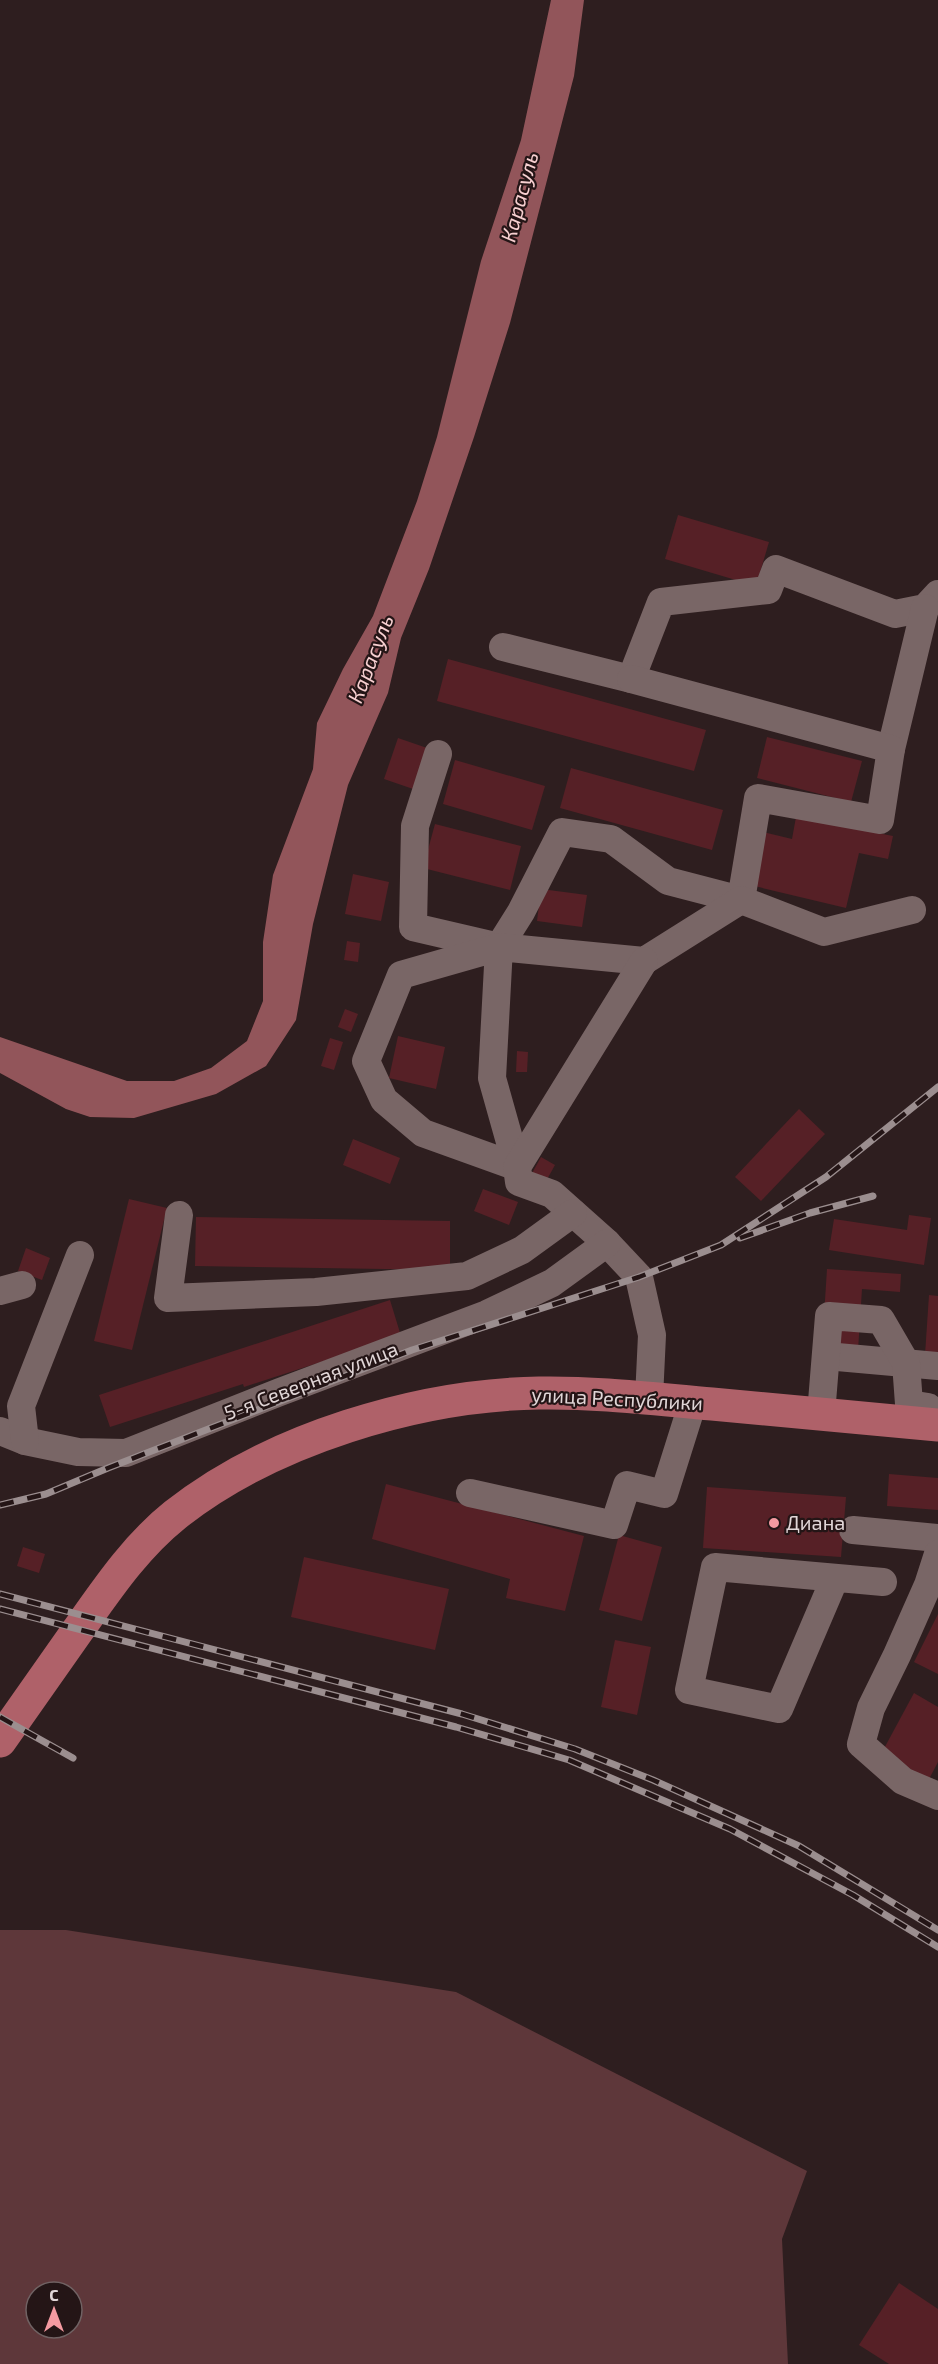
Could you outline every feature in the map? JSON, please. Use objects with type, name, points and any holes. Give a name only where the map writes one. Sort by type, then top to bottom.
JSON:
[{"type":"main road","name":"улица Республики","points":[[0,1741],[125,1564],[174,1516],[229,1477],[290,1448],[355,1425],[412,1409],[471,1398],[537,1393],[606,1394],[937,1425]]},
{"type":"street","points":[[631,679],[661,602],[768,590],[776,569],[895,614],[932,601]]},
{"type":"street","points":[[517,1167],[644,961],[741,900],[758,798],[880,820],[891,749],[932,601]]},
{"type":"street","points":[[503,647],[891,749]]},
{"type":"street","points":[[438,754],[415,826],[413,927],[498,947],[644,961]]},
{"type":"street","points":[[649,1398],[652,1335],[639,1277],[552,1194],[519,1182],[517,1167],[492,1078],[498,947],[521,912],[562,832],[611,839],[668,880],[741,900],[824,932],[912,910]]},
{"type":"street","points":[[498,947],[401,975],[366,1061],[384,1100],[423,1133],[517,1167]]},
{"type":"street","points":[[179,1215],[168,1298],[316,1292],[466,1276],[522,1250],[573,1213]]},
{"type":"street","name":"5-я Северная улица","points":[[13,1436],[78,1452],[126,1453],[487,1314],[552,1283],[606,1244]]},
{"type":"street","points":[[13,1436],[21,1406],[80,1255]]},
{"type":"street","points":[[821,1414],[830,1316],[881,1320],[906,1363],[909,1404],[928,1407],[937,1425]]},
{"type":"street","points":[[826,1356],[938,1366]]},
{"type":"street","points":[[470,1493],[614,1525],[627,1485],[664,1494],[693,1402]]},
{"type":"street","points":[[853,1530],[938,1538]]},
{"type":"street","points":[[938,1554],[928,1585],[871,1708],[861,1744],[903,1781],[938,1796]]},
{"type":"street","points":[[836,1578],[779,1709],[689,1690],[715,1566],[883,1582]]},
{"type":"shaded area","points":[[0,1930],[66,1930],[456,1992],[807,2171],[782,2239],[788,2364],[0,2364]]},
{"type":"water","name":"Карасуль","points":[[551,0],[584,0],[574,76],[510,323],[474,437],[429,569],[401,638],[388,693],[348,785],[313,924],[296,1020],[266,1066],[216,1094],[134,1118],[90,1117],[66,1109],[0,1073],[0,1037],[127,1081],[174,1081],[211,1068],[247,1041],[263,1001],[263,942],[273,875],[313,769],[317,723],[343,669],[373,616],[417,501],[437,437],[481,261],[521,140]]},
{"type":"building","points":[[678,515],[769,542],[756,586],[665,559]]},
{"type":"building","points":[[448,659],[706,730],[694,771],[437,701]]},
{"type":"building","points":[[767,737],[862,761],[851,802],[757,778]]},
{"type":"building","points":[[398,738],[430,749],[416,790],[384,779]]},
{"type":"building","points":[[455,760],[545,786],[532,830],[443,804]]},
{"type":"building","points":[[571,768],[723,810],[712,850],[560,808]]},
{"type":"building","points":[[796,817],[893,836],[888,859],[859,853],[846,908],[750,885],[763,832],[792,839]]},
{"type":"building","points":[[435,824],[521,846],[510,890],[423,868]]},
{"type":"building","points":[[353,874],[389,882],[381,921],[345,914]]},
{"type":"building","points":[[541,889],[587,895],[582,927],[537,921]]},
{"type":"building","points":[[347,941],[360,943],[358,962],[344,960]]},
{"type":"building","points":[[345,1009],[358,1014],[351,1032],[338,1027]]},
{"type":"building","points":[[398,1036],[445,1047],[436,1089],[389,1078]]},
{"type":"building","points":[[330,1038],[343,1042],[334,1070],[321,1066]]},
{"type":"building","points":[[517,1051],[528,1052],[527,1072],[516,1072]]},
{"type":"building","points":[[799,1109],[825,1134],[761,1201],[735,1177]]},
{"type":"building","points":[[353,1139],[400,1158],[390,1184],[343,1165]]},
{"type":"building","points":[[541,1157],[555,1165],[545,1183],[531,1175]]},
{"type":"building","points":[[483,1189],[518,1202],[509,1225],[474,1211]]},
{"type":"building","points":[[129,1199],[167,1208],[132,1350],[94,1341]]},
{"type":"building","points":[[909,1215],[931,1218],[924,1265],[829,1250],[834,1219],[907,1230]]},
{"type":"building","points":[[196,1217],[450,1221],[450,1270],[195,1266]]},
{"type":"building","points":[[26,1248],[50,1258],[42,1280],[18,1271]]},
{"type":"building","points":[[827,1269],[901,1274],[900,1292],[862,1289],[857,1366],[821,1363]]},
{"type":"building","points":[[929,1295],[938,1296],[938,1356],[925,1355]]},
{"type":"building","points":[[390,1300],[401,1336],[244,1387],[243,1384],[110,1427],[99,1395]]},
{"type":"building","points":[[889,1474],[938,1478],[938,1510],[887,1506]]},
{"type":"building","points":[[386,1484],[584,1536],[565,1611],[506,1598],[510,1579],[372,1539]]},
{"type":"building","points":[[707,1487],[846,1497],[841,1557],[703,1548]]},
{"type":"building","points":[[619,1535],[662,1547],[642,1621],[599,1610]]},
{"type":"building","points":[[23,1547],[45,1554],[39,1573],[17,1566]]},
{"type":"building","points":[[304,1557],[449,1589],[435,1650],[291,1617]]},
{"type":"building","points":[[938,1614],[938,1674],[914,1662]]},
{"type":"building","points":[[615,1640],[651,1647],[637,1715],[601,1707]]},
{"type":"building","points":[[914,1693],[938,1707],[938,1762],[928,1781],[880,1756]]},
{"type":"building","points":[[899,2283],[938,2309],[938,2364],[889,2364],[859,2345]]},
{"type":"railway","points":[[0,1505],[46,1494],[412,1350],[639,1277],[721,1245],[826,1177],[938,1087]]},
{"type":"railway","points":[[740,1238],[810,1213],[873,1196]]},
{"type":"railway","points":[[0,1594],[462,1714],[575,1749],[653,1780],[799,1846],[938,1930]]},
{"type":"railway","points":[[0,1609],[456,1727],[569,1760],[730,1829],[853,1895],[938,1947]]},
{"type":"railway","points":[[0,1717],[73,1758]]},
{"type":"place","name":"Диана","points":[[774,1523]]}]
